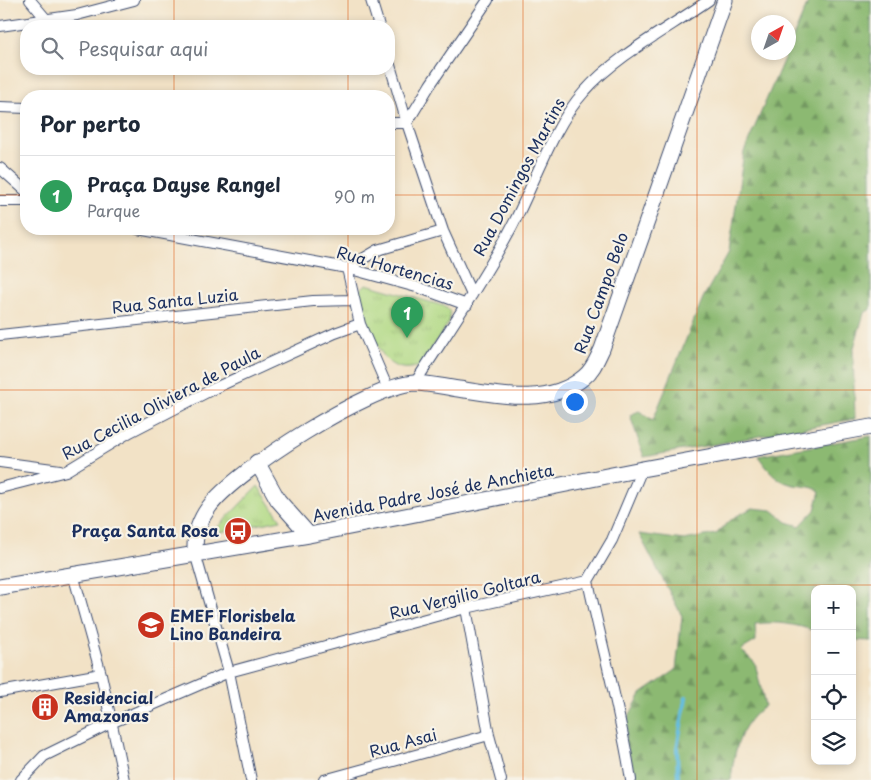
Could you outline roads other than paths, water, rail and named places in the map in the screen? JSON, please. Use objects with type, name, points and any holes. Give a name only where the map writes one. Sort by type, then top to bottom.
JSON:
[{"type":"street","points":[[30,0],[46,19]]},
{"type":"street","points":[[39,20],[77,15],[134,0]]},
{"type":"street","points":[[371,0],[377,20]]},
{"type":"street","points":[[406,123],[488,0]]},
{"type":"street","name":"Rua Domingos Martins","points":[[415,383],[467,305],[510,232],[566,115],[582,94],[600,74],[709,0]]},
{"type":"street","name":"Rua Campo Belo","points":[[195,553],[194,538],[199,524],[209,507],[226,488],[257,462],[312,429],[388,390],[415,383],[520,397],[543,395],[570,386],[584,377],[594,365],[725,0]]},
{"type":"street","points":[[0,26],[20,23]]},
{"type":"street","points":[[393,75],[406,123],[443,231],[472,295]]},
{"type":"street","points":[[0,107],[20,108]]},
{"type":"street","points":[[395,123],[406,123]]},
{"type":"street","points":[[0,168],[20,186]]},
{"type":"street","points":[[0,202],[20,201]]},
{"type":"street","points":[[388,390],[360,324],[347,268],[378,250],[443,231]]},
{"type":"street","name":"Rua Hortencias","points":[[170,235],[347,268],[420,288],[467,305]]},
{"type":"street","name":"Rua Santa Luzia","points":[[0,335],[313,301],[353,300]]},
{"type":"street","name":"Rua Cecilia Oliviera de Paula","points":[[0,488],[66,471],[130,432],[215,388],[335,333],[360,324]]},
{"type":"street","name":"Avenida Padre José de Anchieta","points":[[0,587],[195,553],[309,536],[642,469],[871,427]]},
{"type":"street","points":[[0,462],[66,471]]},
{"type":"street","points":[[257,462],[278,500],[309,536]]},
{"type":"street","points":[[632,780],[626,744],[603,656],[588,581],[612,540],[642,469]]},
{"type":"street","points":[[195,553],[229,672],[251,780]]},
{"type":"street","points":[[73,574],[101,674],[124,780]]},
{"type":"street","name":"Rua Vergilio Goltara","points":[[21,780],[44,756],[111,723],[229,672],[466,608],[588,581]]},
{"type":"street","points":[[466,608],[489,735],[501,780]]},
{"type":"street","points":[[0,692],[101,674]]},
{"type":"street","name":"Rua Asai","points":[[324,780],[489,735]]},
{"type":"waterway","points":[[678,780],[677,748],[686,697]]},
{"type":"place","name":"Praça Dayse Rangel","points":[[407,338]]},
{"type":"place","name":"Praça Santa Rosa","points":[[238,531]]},
{"type":"place","name":"EMEF Florisbela Lino Bandeira","points":[[151,625]]},
{"type":"place","name":"Residencial Amazonas","points":[[45,707]]}]
